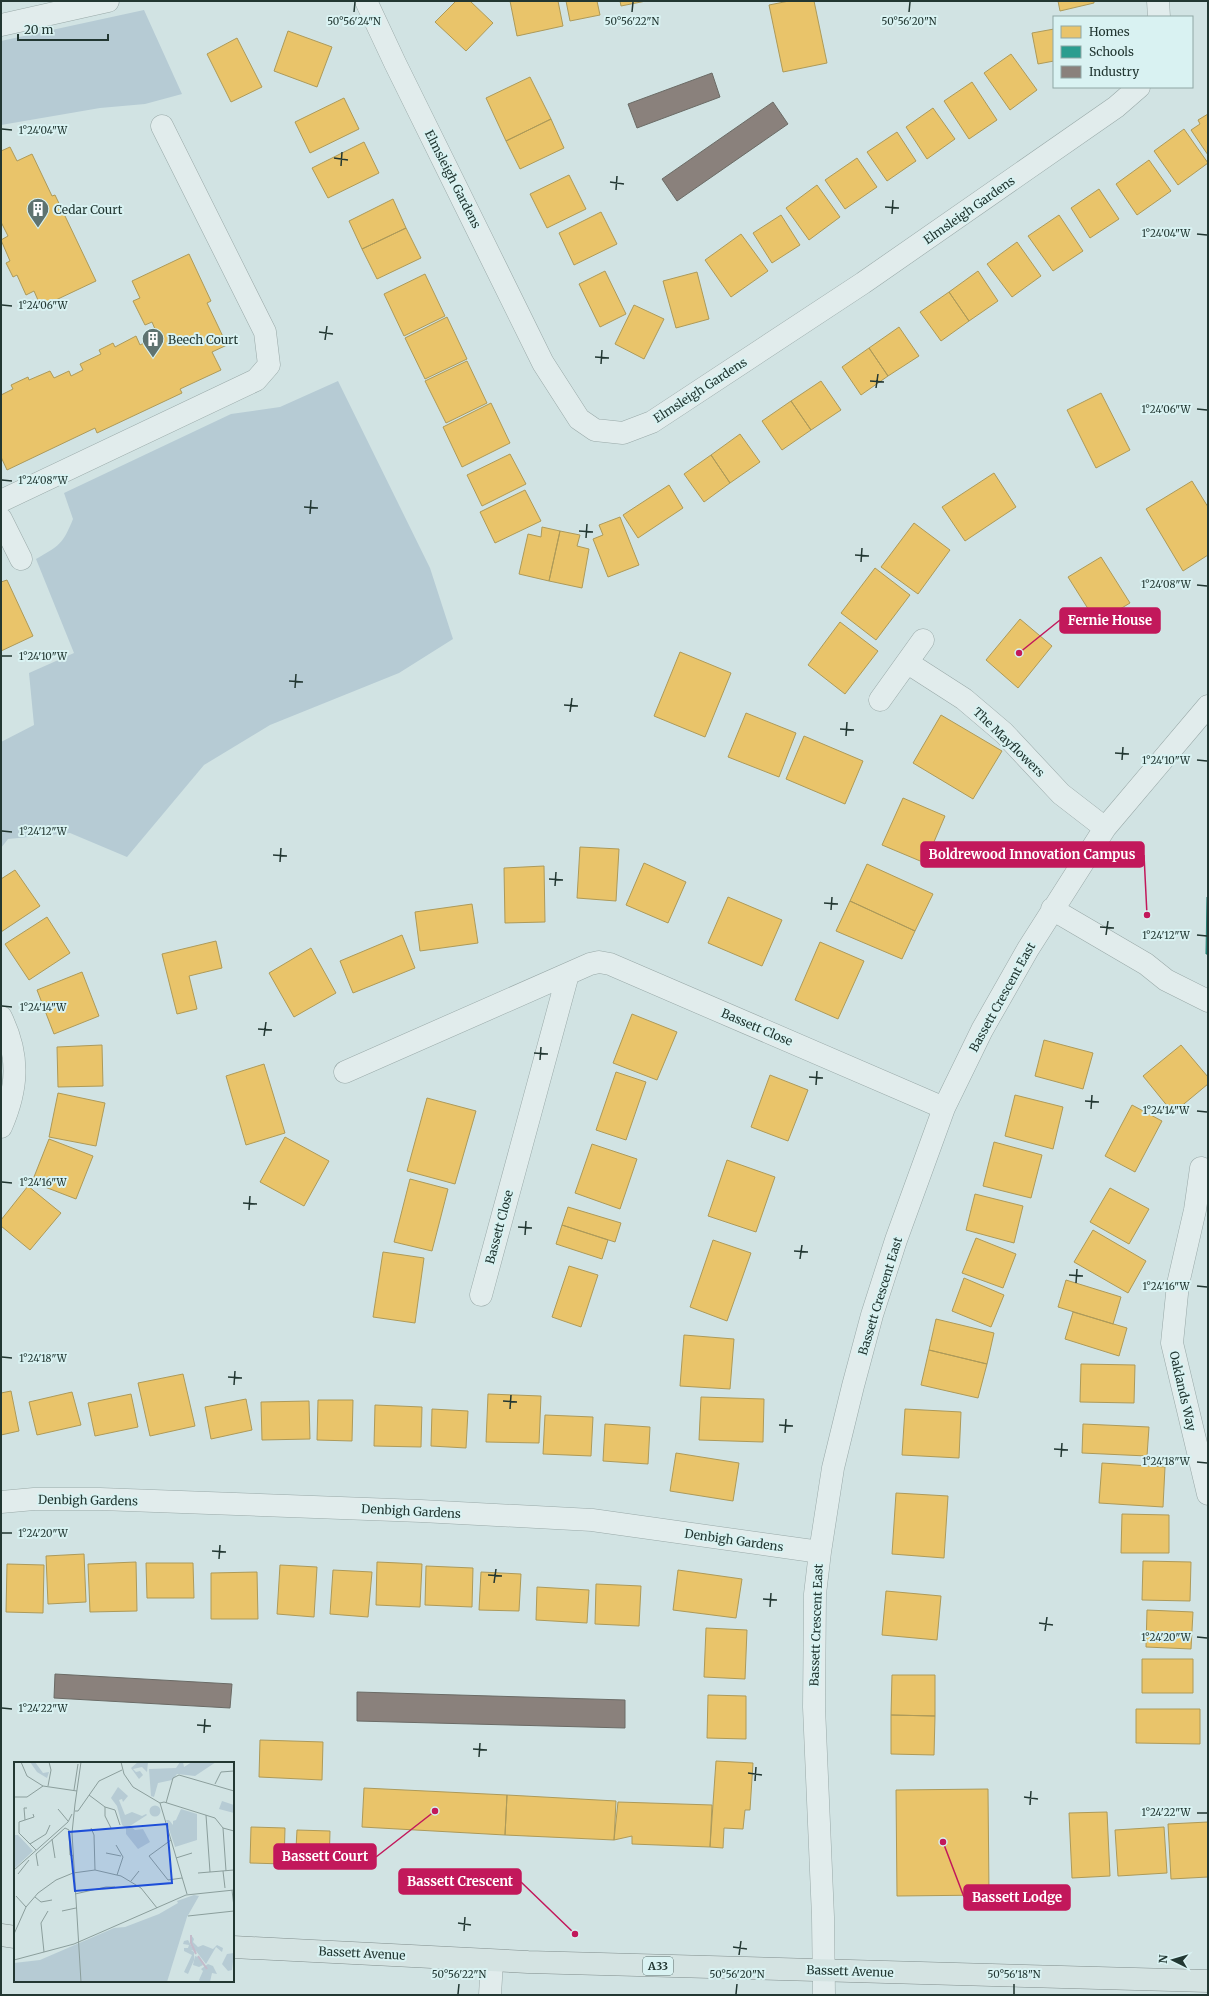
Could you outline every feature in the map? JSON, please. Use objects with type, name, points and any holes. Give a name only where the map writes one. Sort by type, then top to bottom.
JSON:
[{"type":"main road","name":"Bassett Avenue","points":[[234,1946],[492,1960],[1208,1981]]},
{"type":"street","points":[[1,24],[108,1]]},
{"type":"street","name":"Elmsleigh Gardens","points":[[366,1],[543,363],[579,419],[595,430],[623,433],[652,422],[863,283],[1116,107],[1138,88]]},
{"type":"street","points":[[1158,1],[1159,16]]},
{"type":"street","points":[[1,501],[256,380],[269,365],[265,332],[162,126]]},
{"type":"street","points":[[1,520],[21,559]]},
{"type":"street","points":[[880,700],[923,640]]},
{"type":"street","name":"The Mayflowers","points":[[908,662],[964,699],[1004,733],[1061,794],[1105,828]]},
{"type":"street","name":"Bassett Crescent East","points":[[824,1995],[823,1917],[814,1707],[814,1617],[820,1552],[833,1468],[852,1386],[872,1315],[896,1240],[944,1108],[982,1030],[1052,909],[1105,828],[1208,706]]},
{"type":"street","points":[[1052,909],[1146,964],[1166,980],[1208,1001]]},
{"type":"street","name":"Bassett Close","points":[[345,1072],[590,964],[599,962],[610,964],[944,1108]]},
{"type":"street","name":"Bassett Close","points":[[481,1295],[568,974]]},
{"type":"street","points":[[1,1017],[8,1032],[15,1065],[11,1103],[1,1127]]},
{"type":"street","name":"Oaklands Way","points":[[1201,1168],[1195,1210],[1178,1284],[1172,1343],[1208,1494]]},
{"type":"street","name":"Denbigh Gardens","points":[[1,1502],[34,1499],[100,1499],[421,1511],[592,1520],[820,1552]]},
{"type":"street","points":[[490,1995],[492,1960]]},
{"type":"shaded area","points":[[144,10],[182,94],[145,104],[100,108],[1,125],[1,41]]},
{"type":"shaded area","points":[[338,381],[430,568],[453,639],[399,673],[270,725],[204,765],[127,857],[70,833],[8,839],[1,848],[1,742],[34,725],[29,673],[74,653],[36,559],[59,544],[66,534],[73,519],[64,493],[231,414],[280,407]]},
{"type":"building: Homes","points":[[456,1],[470,1],[493,23],[466,51],[435,22]]},
{"type":"building: Homes","points":[[510,1],[558,1],[563,26],[517,36]]},
{"type":"building: Homes","points":[[566,1],[597,1],[600,15],[570,21]]},
{"type":"building: Homes","points":[[620,1],[646,1],[621,6]]},
{"type":"building: Homes","points":[[789,1],[814,1],[827,63],[783,72],[769,5]]},
{"type":"building: Homes","points":[[1058,1],[1094,1],[1094,3],[1060,11]]},
{"type":"building: Homes","points":[[1053,29],[1053,61],[1038,64],[1032,33]]},
{"type":"building: Homes","points":[[288,31],[332,47],[317,87],[274,71]]},
{"type":"building: Homes","points":[[237,38],[262,87],[231,102],[207,54]]},
{"type":"building: Homes","points":[[1011,54],[1037,90],[1010,110],[984,73]]},
{"type":"building: Homes","points":[[530,77],[551,119],[506,141],[486,98]]},
{"type":"building: Homes","points":[[972,82],[997,120],[969,139],[944,101]]},
{"type":"building: Homes","points":[[344,98],[359,129],[310,153],[295,122]]},
{"type":"building: Homes","points":[[933,108],[955,139],[927,159],[906,127]]},
{"type":"building: Homes","points":[[1208,114],[1208,155],[1191,130],[1200,124],[1198,120]]},
{"type":"building: Homes","points":[[551,119],[564,148],[520,169],[506,141]]},
{"type":"building: Homes","points":[[1184,129],[1208,163],[1178,185],[1154,151]]},
{"type":"building: Homes","points":[[897,132],[916,161],[887,181],[867,152]]},
{"type":"building: Homes","points":[[364,142],[379,173],[328,198],[312,168]]},
{"type":"building: Homes","name":"Cedar Court","points":[[10,147],[17,161],[32,154],[52,196],[55,195],[96,281],[41,307],[34,291],[26,295],[17,275],[13,277],[6,263],[10,261],[1,240],[8,236],[1,222],[1,151]]},
{"type":"building: Homes","points":[[857,158],[877,187],[845,209],[825,180]]},
{"type":"building: Homes","points":[[1149,160],[1171,191],[1137,215],[1116,184]]},
{"type":"building: Homes","points":[[569,175],[586,209],[547,228],[530,194]]},
{"type":"building: Homes","points":[[817,185],[840,217],[809,240],[786,208]]},
{"type":"building: Homes","points":[[1099,189],[1119,219],[1090,238],[1071,208]]},
{"type":"building: Homes","points":[[393,199],[406,228],[362,249],[349,221]]},
{"type":"building: Homes","points":[[601,212],[617,244],[574,265],[559,233]]},
{"type":"building: Homes","points":[[781,215],[800,245],[772,263],[753,233]]},
{"type":"building: Homes","points":[[1059,215],[1083,251],[1053,271],[1028,236]]},
{"type":"building: Homes","points":[[406,228],[421,258],[377,279],[362,249]]},
{"type":"building: Homes","points":[[741,234],[768,271],[731,297],[705,260]]},
{"type":"building: Homes","points":[[1017,242],[1041,276],[1012,297],[987,264]]},
{"type":"building: Homes","name":"Beech Court","points":[[189,254],[211,301],[207,303],[227,345],[212,352],[221,370],[180,389],[182,393],[97,433],[95,428],[7,470],[1,457],[1,395],[13,389],[11,385],[28,377],[29,380],[50,371],[54,378],[69,371],[71,376],[83,370],[80,364],[101,354],[99,350],[113,343],[115,347],[136,336],[140,345],[158,336],[152,322],[145,325],[133,301],[140,298],[132,281]]},
{"type":"building: Homes","points":[[605,271],[626,314],[600,327],[579,284]]},
{"type":"building: Homes","points":[[978,271],[998,301],[969,321],[949,292]]},
{"type":"building: Homes","points":[[697,272],[709,319],[676,328],[663,281]]},
{"type":"building: Homes","points":[[425,274],[445,316],[404,336],[384,294]]},
{"type":"building: Homes","points":[[949,292],[969,321],[941,341],[920,312]]},
{"type":"building: Homes","points":[[634,305],[664,319],[644,359],[615,344]]},
{"type":"building: Homes","points":[[447,317],[467,359],[425,379],[405,338]]},
{"type":"building: Homes","points":[[899,327],[919,356],[888,376],[869,348]]},
{"type":"building: Homes","points":[[869,348],[888,376],[861,395],[842,367]]},
{"type":"building: Homes","points":[[467,361],[487,403],[446,423],[425,381]]},
{"type":"building: Homes","points":[[821,381],[841,410],[811,430],[791,401]]},
{"type":"building: Homes","points":[[1101,393],[1130,450],[1096,468],[1067,410]]},
{"type":"building: Homes","points":[[791,401],[811,430],[782,450],[762,421]]},
{"type":"building: Homes","points":[[491,403],[510,443],[462,467],[443,427]]},
{"type":"building: Homes","points":[[740,434],[760,462],[730,483],[711,455]]},
{"type":"building: Homes","points":[[510,454],[526,484],[482,506],[467,475]]},
{"type":"building: Homes","points":[[711,455],[730,483],[704,502],[684,474]]},
{"type":"building: Homes","points":[[994,473],[1016,507],[965,541],[942,507]]},
{"type":"building: Homes","points":[[1192,481],[1208,507],[1208,555],[1183,571],[1146,509]]},
{"type":"building: Homes","points":[[669,485],[683,508],[638,538],[623,515]]},
{"type":"building: Homes","points":[[525,490],[541,521],[495,543],[480,512]]},
{"type":"building: Homes","points":[[620,517],[639,565],[608,577],[593,539],[603,535],[599,525]]},
{"type":"building: Homes","points":[[914,523],[950,550],[918,594],[881,567]]},
{"type":"building: Homes","points":[[542,527],[560,531],[549,581],[519,574],[528,534],[541,537]]},
{"type":"building: Homes","points":[[560,531],[580,535],[577,546],[589,549],[582,588],[549,581]]},
{"type":"building: Homes","points":[[1101,557],[1130,603],[1097,623],[1068,577]]},
{"type":"building: Homes","points":[[875,568],[910,595],[876,640],[841,613]]},
{"type":"building: Homes","points":[[7,580],[33,636],[1,651],[1,582]]},
{"type":"building: Homes","points":[[1020,619],[1052,646],[1018,688],[986,660]]},
{"type":"building: Homes","points":[[840,622],[878,651],[845,694],[808,665]]},
{"type":"building: Homes","points":[[680,652],[731,673],[705,737],[654,716]]},
{"type":"building: Homes","points":[[746,713],[796,733],[779,777],[728,757]]},
{"type":"building: Homes","points":[[941,715],[1002,751],[973,799],[913,763]]},
{"type":"building: Homes","points":[[804,736],[863,761],[845,804],[786,779]]},
{"type":"building: Homes","points":[[903,798],[945,816],[925,863],[882,845]]},
{"type":"building: Homes","points":[[580,847],[619,849],[616,901],[577,898]]},
{"type":"building: Homes","points":[[644,863],[686,882],[668,923],[626,905]]},
{"type":"building: Homes","points":[[867,864],[933,894],[915,931],[850,901]]},
{"type":"building: Homes","points":[[544,866],[545,922],[505,923],[504,868]]},
{"type":"building: Homes","points":[[15,870],[40,906],[1,932],[1,879]]},
{"type":"building: Homes","points":[[728,897],[782,920],[762,966],[708,943]]},
{"type":"building: Homes","points":[[850,901],[915,931],[902,959],[836,931]]},
{"type":"building: Homes","points":[[472,904],[478,943],[420,951],[415,912]]},
{"type":"building: Homes","points":[[47,917],[70,953],[29,980],[5,944]]},
{"type":"building: Homes","points":[[402,935],[415,968],[353,993],[340,961]]},
{"type":"building: Homes","points":[[216,941],[222,968],[189,976],[197,1009],[177,1014],[162,954]]},
{"type":"building: Homes","points":[[820,942],[864,961],[838,1019],[795,1000]]},
{"type":"building: Homes","points":[[311,948],[336,993],[294,1017],[269,973]]},
{"type":"building: Homes","points":[[82,972],[99,1016],[54,1034],[37,990]]},
{"type":"building: Homes","points":[[632,1014],[677,1032],[657,1080],[613,1063]]},
{"type":"building: Homes","points":[[1044,1040],[1093,1053],[1083,1089],[1035,1076]]},
{"type":"building: Homes","points":[[102,1045],[103,1086],[58,1087],[57,1047]]},
{"type":"building: Homes","points":[[1181,1045],[1208,1077],[1208,1084],[1173,1113],[1143,1076]]},
{"type":"building: Homes","points":[[264,1064],[285,1133],[246,1145],[226,1076]]},
{"type":"building: Homes","points":[[616,1072],[646,1082],[626,1140],[596,1130]]},
{"type":"building: Homes","points":[[770,1075],[808,1090],[788,1141],[751,1127]]},
{"type":"building: Homes","points":[[58,1093],[105,1103],[96,1146],[49,1137]]},
{"type":"building: Homes","points":[[1015,1095],[1063,1107],[1053,1149],[1005,1136]]},
{"type":"building: Homes","points":[[427,1098],[476,1111],[455,1184],[407,1171]]},
{"type":"building: Homes","points":[[1132,1105],[1162,1121],[1135,1172],[1105,1156]]},
{"type":"building: Homes","points":[[285,1137],[329,1161],[304,1206],[260,1182]]},
{"type":"building: Homes","points":[[49,1139],[93,1156],[76,1199],[32,1182]]},
{"type":"building: Homes","points":[[994,1142],[1042,1155],[1031,1198],[983,1186]]},
{"type":"building: Homes","points":[[592,1144],[637,1159],[620,1209],[575,1193]]},
{"type":"building: Homes","points":[[727,1160],[775,1177],[756,1232],[708,1216]]},
{"type":"building: Homes","points":[[410,1179],[448,1189],[432,1251],[394,1242]]},
{"type":"building: Homes","points":[[28,1186],[61,1213],[30,1250],[1,1226],[1,1220]]},
{"type":"building: Homes","points":[[1110,1188],[1149,1209],[1129,1244],[1090,1222]]},
{"type":"building: Homes","points":[[975,1194],[1023,1206],[1014,1243],[966,1230]]},
{"type":"building: Homes","points":[[568,1207],[621,1223],[615,1242],[562,1225]]},
{"type":"building: Homes","points":[[562,1225],[608,1240],[602,1259],[556,1244]]},
{"type":"building: Homes","points":[[1093,1230],[1146,1261],[1128,1293],[1074,1262]]},
{"type":"building: Homes","points":[[976,1238],[1016,1254],[1003,1288],[962,1273]]},
{"type":"building: Homes","points":[[713,1240],[751,1253],[727,1321],[690,1307]]},
{"type":"building: Homes","points":[[383,1252],[424,1258],[415,1323],[373,1317]]},
{"type":"building: Homes","points":[[569,1266],[598,1275],[581,1327],[552,1317]]},
{"type":"building: Homes","points":[[964,1278],[1004,1295],[991,1327],[952,1311]]},
{"type":"building: Homes","points":[[1066,1280],[1121,1297],[1113,1324],[1058,1307]]},
{"type":"building: Homes","points":[[1073,1312],[1127,1328],[1119,1356],[1065,1339]]},
{"type":"building: Homes","points":[[936,1319],[994,1333],[987,1364],[929,1350]]},
{"type":"building: Homes","points":[[684,1335],[734,1339],[730,1389],[680,1386]]},
{"type":"building: Homes","points":[[929,1350],[987,1364],[978,1398],[921,1385]]},
{"type":"building: Homes","points":[[1081,1364],[1135,1365],[1134,1403],[1080,1402]]},
{"type":"building: Homes","points":[[183,1374],[195,1426],[150,1436],[138,1383]]},
{"type":"building: Homes","points":[[11,1391],[19,1431],[1,1435],[1,1393]]},
{"type":"building: Homes","points":[[72,1392],[81,1425],[37,1435],[29,1402]]},
{"type":"building: Homes","points":[[131,1394],[138,1427],[95,1436],[88,1403]]},
{"type":"building: Homes","points":[[488,1394],[541,1396],[539,1443],[486,1442]]},
{"type":"building: Homes","points":[[701,1397],[764,1399],[763,1442],[699,1440]]},
{"type":"building: Homes","points":[[246,1399],[252,1430],[211,1439],[205,1407]]},
{"type":"building: Homes","points":[[318,1400],[353,1400],[352,1441],[317,1440]]},
{"type":"building: Homes","points":[[309,1401],[310,1439],[262,1440],[261,1402]]},
{"type":"building: Homes","points":[[375,1405],[422,1407],[421,1447],[374,1446]]},
{"type":"building: Homes","points":[[432,1409],[468,1411],[466,1448],[431,1446]]},
{"type":"building: Homes","points":[[905,1409],[961,1412],[959,1458],[902,1455]]},
{"type":"building: Homes","points":[[545,1415],[593,1417],[591,1456],[543,1454]]},
{"type":"building: Homes","points":[[605,1424],[650,1427],[648,1464],[603,1461]]},
{"type":"building: Homes","points":[[1083,1424],[1149,1427],[1147,1456],[1082,1453]]},
{"type":"building: Homes","points":[[676,1453],[739,1463],[733,1501],[670,1491]]},
{"type":"building: Homes","points":[[1102,1463],[1165,1467],[1163,1507],[1099,1503]]},
{"type":"building: Homes","points":[[896,1493],[948,1496],[944,1558],[892,1554]]},
{"type":"building: Homes","points":[[1122,1514],[1169,1515],[1169,1553],[1121,1553]]},
{"type":"building: Homes","points":[[84,1554],[86,1602],[48,1604],[46,1556]]},
{"type":"building: Homes","points":[[1143,1561],[1191,1562],[1190,1601],[1142,1600]]},
{"type":"building: Homes","points":[[136,1562],[137,1611],[90,1612],[88,1564]]},
{"type":"building: Homes","points":[[377,1562],[422,1564],[420,1607],[376,1605]]},
{"type":"building: Homes","points":[[146,1563],[193,1563],[194,1598],[147,1598]]},
{"type":"building: Homes","points":[[7,1564],[44,1565],[43,1613],[6,1612]]},
{"type":"building: Homes","points":[[280,1565],[317,1567],[314,1617],[277,1614]]},
{"type":"building: Homes","points":[[426,1566],[473,1568],[472,1607],[425,1605]]},
{"type":"building: Homes","points":[[333,1570],[372,1572],[368,1617],[330,1614]]},
{"type":"building: Homes","points":[[678,1570],[742,1579],[736,1618],[673,1610]]},
{"type":"building: Homes","points":[[257,1572],[258,1619],[211,1619],[211,1573]]},
{"type":"building: Homes","points":[[481,1572],[521,1574],[519,1611],[479,1610]]},
{"type":"building: Homes","points":[[596,1584],[641,1586],[639,1626],[595,1624]]},
{"type":"building: Homes","points":[[537,1587],[589,1590],[587,1623],[536,1620]]},
{"type":"building: Homes","points":[[886,1591],[941,1596],[937,1640],[882,1635]]},
{"type":"building: Homes","points":[[1147,1610],[1193,1612],[1191,1649],[1146,1647]]},
{"type":"building: Homes","points":[[706,1628],[747,1630],[745,1679],[704,1677]]},
{"type":"building: Homes","points":[[1142,1659],[1193,1659],[1193,1693],[1142,1693]]},
{"type":"building: Homes","points":[[892,1675],[935,1675],[935,1716],[891,1715]]},
{"type":"building: Homes","points":[[708,1695],[746,1696],[746,1739],[707,1738]]},
{"type":"building: Homes","points":[[1136,1709],[1200,1709],[1200,1744],[1136,1743]]},
{"type":"building: Homes","points":[[891,1715],[935,1716],[934,1755],[891,1754]]},
{"type":"building: Homes","points":[[260,1740],[323,1742],[322,1780],[259,1777]]},
{"type":"building: Homes","points":[[716,1761],[753,1763],[750,1810],[745,1810],[743,1829],[724,1828],[723,1848],[710,1847]]},
{"type":"building: Homes","points":[[364,1788],[507,1795],[505,1835],[362,1827]]},
{"type":"building: Homes","points":[[988,1789],[989,1895],[897,1896],[896,1790]]},
{"type":"building: Homes","points":[[507,1795],[616,1801],[614,1840],[505,1835]]},
{"type":"building: Homes","points":[[618,1802],[712,1805],[710,1847],[632,1844],[632,1836],[614,1840]]},
{"type":"building: Homes","points":[[1107,1812],[1110,1876],[1072,1878],[1069,1813]]},
{"type":"building: Homes","points":[[1208,1822],[1208,1877],[1171,1879],[1168,1824]]},
{"type":"building: Homes","points":[[251,1827],[285,1828],[284,1864],[250,1863]]},
{"type":"building: Homes","points":[[1164,1827],[1167,1873],[1118,1876],[1115,1830]]},
{"type":"building: Homes","points":[[297,1830],[330,1831],[329,1867],[295,1866]]},
{"type":"building: Schools","points":[[1207,897],[1208,954],[1206,954]]},
{"type":"building: Industry","points":[[712,73],[720,97],[637,128],[628,104]]},
{"type":"building: Industry","points":[[773,102],[788,124],[677,201],[662,179]]},
{"type":"building: Industry","points":[[55,1674],[232,1684],[230,1708],[54,1698]]},
{"type":"building: Industry","points":[[357,1692],[625,1700],[625,1728],[357,1721]]},
{"type":"place","name":"Cedar Court","points":[[38,228]]},
{"type":"place","name":"Beech Court","points":[[153,358]]},
{"type":"place","name":"Fernie House","points":[[1019,653]]},
{"type":"place","name":"Boldrewood Innovation Campus","points":[[1147,915]]},
{"type":"place","name":"Bassett Court","points":[[435,1811]]},
{"type":"place","name":"Bassett Lodge","points":[[943,1842]]},
{"type":"place","name":"Bassett Crescent","points":[[575,1934]]}]
